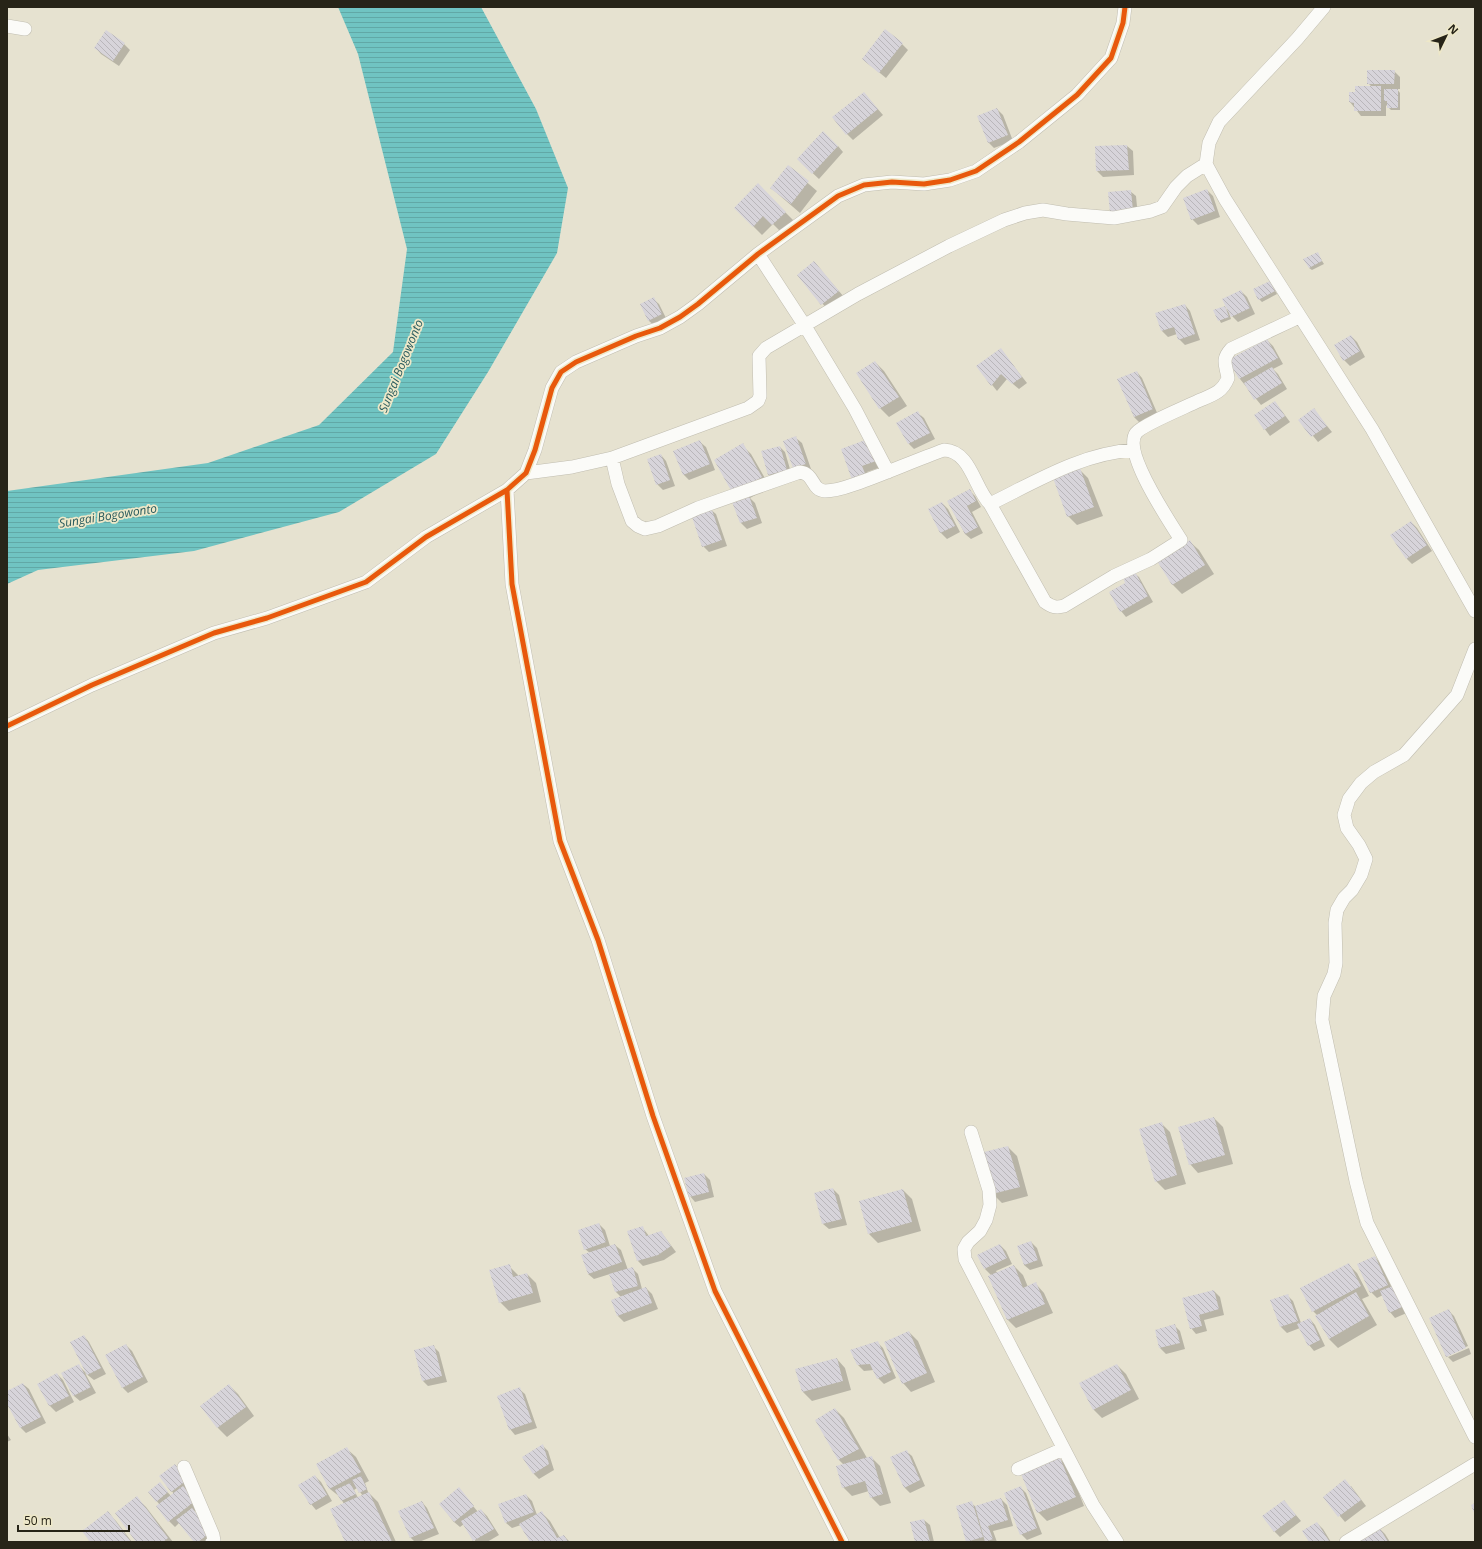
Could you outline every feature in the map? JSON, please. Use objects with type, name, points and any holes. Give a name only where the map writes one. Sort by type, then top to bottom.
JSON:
[{"type":"street","points":[[7,726],[92,685],[214,633],[267,618],[366,582],[426,537],[507,490],[526,473],[535,450],[552,388],[561,372],[576,362],[636,336],[660,328],[680,317],[758,254],[838,196],[864,185],[892,182],[924,184],[950,180],[976,171],[1019,142],[1077,95],[1110,58],[1123,23],[1125,7]]},
{"type":"street","points":[[1324,7],[1297,39],[1219,122],[1209,143],[1206,164],[1225,200],[1372,429],[1475,611]]},
{"type":"street","points":[[7,26],[25,29]]},
{"type":"street","points":[[526,473],[572,467],[612,458],[755,404],[760,396],[759,356],[762,352],[858,294],[949,246],[1004,220],[1025,213],[1043,210],[1067,214],[1114,218],[1151,211],[1162,206],[1176,187],[1187,176],[1206,164]]},
{"type":"street","points":[[758,254],[805,326],[855,409],[888,472]]},
{"type":"street","points":[[612,458],[618,484],[632,521],[645,529],[658,526],[698,508],[800,472],[809,475],[817,488],[825,490],[838,489],[888,472],[944,450],[950,450],[965,463],[984,497],[990,504],[1045,602],[1057,608],[1064,606],[1114,576],[1151,559],[1180,540],[1140,470],[1134,450],[1133,438],[1139,430],[1221,390],[1228,378],[1224,360],[1225,356],[1231,349],[1299,317]]},
{"type":"street","points":[[990,504],[1058,470],[1102,454],[1134,450]]},
{"type":"street","points":[[507,490],[512,584],[560,841],[598,940],[653,1116],[715,1291],[842,1542]]},
{"type":"street","points":[[1475,649],[1457,695],[1404,755],[1374,772],[1361,783],[1349,799],[1344,815],[1347,828],[1359,844],[1366,859],[1361,876],[1352,890],[1344,898],[1337,910],[1335,923],[1336,963],[1334,974],[1324,996],[1322,1020],[1356,1181],[1368,1223],[1475,1437]]},
{"type":"street","points":[[971,1132],[989,1190],[990,1205],[986,1220],[980,1231],[968,1242],[964,1249],[965,1259],[1063,1450],[1093,1505],[1117,1542]]},
{"type":"street","points":[[1018,1469],[1063,1450]]},
{"type":"street","points":[[1346,1542],[1475,1464]]},
{"type":"street","points":[[184,1467],[213,1535],[214,1541],[212,1542]]},
{"type":"water","name":"Sungai Bogowonto","points":[[338,7],[481,7],[536,109],[568,188],[557,253],[488,372],[436,454],[339,512],[194,551],[38,570],[7,584],[7,491],[208,463],[319,425],[393,352],[407,249],[358,54]]},
{"type":"building","points":[[885,29],[903,43],[879,73],[862,59]]},
{"type":"building","points":[[106,30],[125,43],[113,61],[94,48]]},
{"type":"building","points":[[1367,70],[1395,70],[1394,84],[1367,84]]},
{"type":"building","points":[[1355,86],[1381,86],[1381,111],[1354,111],[1354,103],[1349,102],[1349,92],[1355,92]]},
{"type":"building","points":[[1384,89],[1398,89],[1398,108],[1387,108],[1387,101],[1384,101]]},
{"type":"building","points":[[864,92],[878,109],[846,135],[832,117]]},
{"type":"building","points":[[997,108],[1008,135],[988,143],[977,116]]},
{"type":"building","points":[[823,131],[838,146],[812,174],[797,159]]},
{"type":"building","points":[[1127,145],[1129,170],[1096,171],[1095,146]]},
{"type":"building","points":[[788,165],[809,181],[791,204],[770,188]]},
{"type":"building","points":[[758,183],[786,212],[772,225],[763,216],[753,227],[734,208]]},
{"type":"building","points":[[1207,189],[1215,211],[1191,220],[1183,198]]},
{"type":"building","points":[[1131,190],[1133,211],[1110,213],[1108,192]]},
{"type":"building","points":[[1318,252],[1322,261],[1309,268],[1303,259]]},
{"type":"building","points":[[814,261],[839,291],[821,305],[797,275]]},
{"type":"building","points":[[1270,281],[1275,291],[1258,300],[1253,289]]},
{"type":"building","points":[[1241,290],[1250,308],[1231,317],[1222,299]]},
{"type":"building","points":[[654,297],[662,314],[648,321],[640,304]]},
{"type":"building","points":[[1185,304],[1195,334],[1178,340],[1174,327],[1161,331],[1155,313]]},
{"type":"building","points":[[1225,306],[1229,317],[1218,321],[1213,310]]},
{"type":"building","points":[[1351,335],[1360,351],[1343,361],[1334,345]]},
{"type":"building","points":[[1267,339],[1278,358],[1239,379],[1228,360]]},
{"type":"building","points":[[1001,348],[1022,377],[1012,384],[1001,374],[991,386],[976,366]]},
{"type":"building","points":[[875,361],[899,397],[879,409],[856,373]]},
{"type":"building","points":[[1272,367],[1282,383],[1254,400],[1244,383]]},
{"type":"building","points":[[1137,371],[1153,409],[1134,417],[1117,379]]},
{"type":"building","points":[[1275,401],[1285,416],[1264,430],[1254,415]]},
{"type":"building","points":[[1314,408],[1327,426],[1311,437],[1298,420]]},
{"type":"building","points":[[918,411],[930,433],[908,444],[896,423]]},
{"type":"building","points":[[796,436],[806,464],[793,468],[783,441]]},
{"type":"building","points":[[868,439],[876,461],[862,466],[866,476],[852,480],[841,449]]},
{"type":"building","points":[[700,440],[710,464],[683,475],[673,451]]},
{"type":"building","points":[[743,443],[762,477],[733,494],[714,460]]},
{"type":"building","points":[[780,446],[787,470],[768,475],[761,451]]},
{"type":"building","points":[[661,454],[670,480],[656,485],[647,459]]},
{"type":"building","points":[[1080,468],[1094,507],[1067,517],[1053,478]]},
{"type":"building","points":[[970,489],[976,501],[967,506],[978,527],[965,534],[947,501]]},
{"type":"building","points":[[749,496],[757,518],[740,523],[732,502]]},
{"type":"building","points":[[942,502],[955,526],[940,533],[928,509]]},
{"type":"building","points":[[711,507],[722,540],[702,547],[691,514]]},
{"type":"building","points":[[1411,521],[1427,545],[1406,559],[1390,535]]},
{"type":"building","points":[[1190,540],[1205,565],[1172,585],[1157,561]]},
{"type":"building","points":[[1134,570],[1148,596],[1120,612],[1109,592],[1125,583],[1123,577]]},
{"type":"building","points":[[1214,1117],[1225,1155],[1189,1165],[1178,1127]]},
{"type":"building","points":[[1162,1122],[1177,1175],[1155,1182],[1139,1129]]},
{"type":"building","points":[[1008,1146],[1020,1187],[992,1194],[980,1153]]},
{"type":"building","points":[[704,1173],[709,1192],[689,1197],[684,1178]]},
{"type":"building","points":[[833,1188],[842,1219],[822,1224],[814,1193]]},
{"type":"building","points":[[903,1189],[912,1222],[868,1234],[859,1201]]},
{"type":"building","points":[[599,1223],[606,1242],[584,1250],[578,1230]]},
{"type":"building","points":[[643,1226],[646,1236],[661,1231],[671,1246],[658,1255],[637,1261],[627,1231]]},
{"type":"building","points":[[1031,1241],[1038,1260],[1024,1265],[1017,1246]]},
{"type":"building","points":[[615,1244],[622,1262],[588,1274],[581,1255]]},
{"type":"building","points":[[1000,1244],[1007,1258],[984,1269],[977,1255]]},
{"type":"building","points":[[1375,1256],[1388,1285],[1370,1293],[1357,1264]]},
{"type":"building","points":[[1349,1263],[1361,1286],[1312,1312],[1300,1288]]},
{"type":"building","points":[[510,1264],[513,1277],[527,1273],[533,1293],[499,1303],[489,1270]]},
{"type":"building","points":[[1014,1265],[1023,1288],[1036,1282],[1045,1304],[1007,1320],[988,1276]]},
{"type":"building","points":[[633,1267],[638,1286],[615,1292],[609,1274]]},
{"type":"building","points":[[1395,1285],[1404,1306],[1389,1313],[1380,1291]]},
{"type":"building","points":[[646,1287],[652,1303],[617,1316],[611,1300]]},
{"type":"building","points":[[1214,1290],[1219,1309],[1199,1315],[1202,1326],[1190,1329],[1182,1298]]},
{"type":"building","points":[[1356,1292],[1369,1316],[1329,1339],[1315,1316]]},
{"type":"building","points":[[1288,1294],[1298,1321],[1280,1327],[1270,1300]]},
{"type":"building","points":[[1449,1309],[1466,1348],[1446,1357],[1429,1318]]},
{"type":"building","points":[[1310,1318],[1320,1340],[1308,1346],[1297,1324]]},
{"type":"building","points":[[1175,1324],[1180,1343],[1159,1348],[1155,1330]]},
{"type":"building","points":[[909,1331],[927,1373],[902,1384],[884,1342]]},
{"type":"building","points":[[84,1335],[101,1368],[87,1375],[70,1342]]},
{"type":"building","points":[[878,1341],[891,1372],[877,1379],[870,1364],[857,1365],[850,1350]]},
{"type":"building","points":[[126,1344],[143,1377],[122,1388],[105,1355]]},
{"type":"building","points":[[434,1345],[442,1376],[422,1381],[414,1350]]},
{"type":"building","points":[[837,1358],[843,1381],[802,1392],[795,1369]]},
{"type":"building","points":[[79,1364],[91,1387],[73,1396],[61,1373]]},
{"type":"building","points":[[1117,1364],[1131,1390],[1093,1410],[1079,1383]]},
{"type":"building","points":[[57,1373],[69,1396],[49,1406],[37,1384]]},
{"type":"building","points":[[23,1383],[41,1417],[20,1428],[7,1404],[7,1391]]},
{"type":"building","points":[[229,1384],[246,1407],[217,1428],[200,1406]]},
{"type":"building","points":[[520,1387],[532,1422],[509,1430],[497,1396]]},
{"type":"building","points":[[835,1408],[859,1449],[838,1460],[815,1420]]},
{"type":"building","points":[[543,1444],[549,1464],[533,1474],[522,1457]]},
{"type":"building","points":[[347,1447],[361,1472],[329,1489],[316,1464]]},
{"type":"building","points":[[907,1450],[920,1480],[904,1488],[890,1457]]},
{"type":"building","points":[[872,1456],[883,1494],[870,1498],[865,1481],[842,1488],[836,1466]]},
{"type":"building","points":[[1060,1458],[1076,1497],[1037,1513],[1021,1474]]},
{"type":"building","points":[[175,1464],[187,1480],[171,1492],[159,1476]]},
{"type":"building","points":[[315,1475],[327,1495],[310,1505],[298,1485]]},
{"type":"building","points":[[361,1476],[367,1489],[359,1493],[352,1480]]},
{"type":"building","points":[[1345,1479],[1361,1500],[1338,1517],[1323,1497]]},
{"type":"building","points":[[160,1482],[168,1492],[156,1502],[148,1492]]},
{"type":"building","points":[[350,1483],[356,1494],[341,1501],[335,1490]]},
{"type":"building","points":[[183,1486],[195,1501],[168,1522],[156,1506]]},
{"type":"building","points":[[1021,1486],[1037,1528],[1020,1535],[1004,1493]]},
{"type":"building","points":[[459,1487],[474,1506],[454,1522],[439,1504]]},
{"type":"building","points":[[369,1492],[392,1542],[345,1542],[330,1509]]},
{"type":"building","points":[[526,1494],[534,1512],[505,1523],[498,1504]]},
{"type":"building","points":[[137,1496],[168,1538],[163,1542],[136,1542],[115,1513]]},
{"type":"building","points":[[1001,1498],[1008,1520],[988,1526],[993,1539],[985,1542],[975,1506]]},
{"type":"building","points":[[1284,1500],[1296,1515],[1274,1532],[1262,1516]]},
{"type":"building","points":[[422,1501],[434,1528],[410,1538],[398,1511]]},
{"type":"building","points":[[972,1501],[983,1537],[966,1542],[956,1506]]},
{"type":"building","points":[[1475,1503],[1475,1515],[1471,1505]]},
{"type":"building","points":[[192,1508],[211,1532],[198,1542],[194,1542],[176,1520]]},
{"type":"building","points":[[481,1509],[494,1529],[473,1541],[461,1521]]},
{"type":"building","points":[[108,1511],[131,1542],[90,1542],[82,1531]]},
{"type":"building","points":[[542,1511],[557,1538],[564,1535],[568,1542],[530,1542],[519,1524]]},
{"type":"building","points":[[924,1519],[930,1542],[915,1542],[910,1522]]},
{"type":"building","points":[[1317,1522],[1329,1541],[1328,1542],[1309,1542],[1302,1531]]},
{"type":"building","points":[[1379,1527],[1388,1542],[1357,1542]]},
{"type":"cycle path","points":[[7,726],[92,685],[214,633],[267,618],[366,582],[426,537],[507,490],[526,473],[535,450],[552,388],[561,372],[576,362],[636,336],[660,328],[680,317],[758,254],[838,196],[864,185],[892,182],[924,184],[950,180],[976,171],[1019,142],[1077,95],[1111,58],[1123,23],[1125,7]]},
{"type":"cycle path","points":[[507,490],[512,584],[560,841],[598,940],[653,1116],[715,1291],[842,1542]]}]
